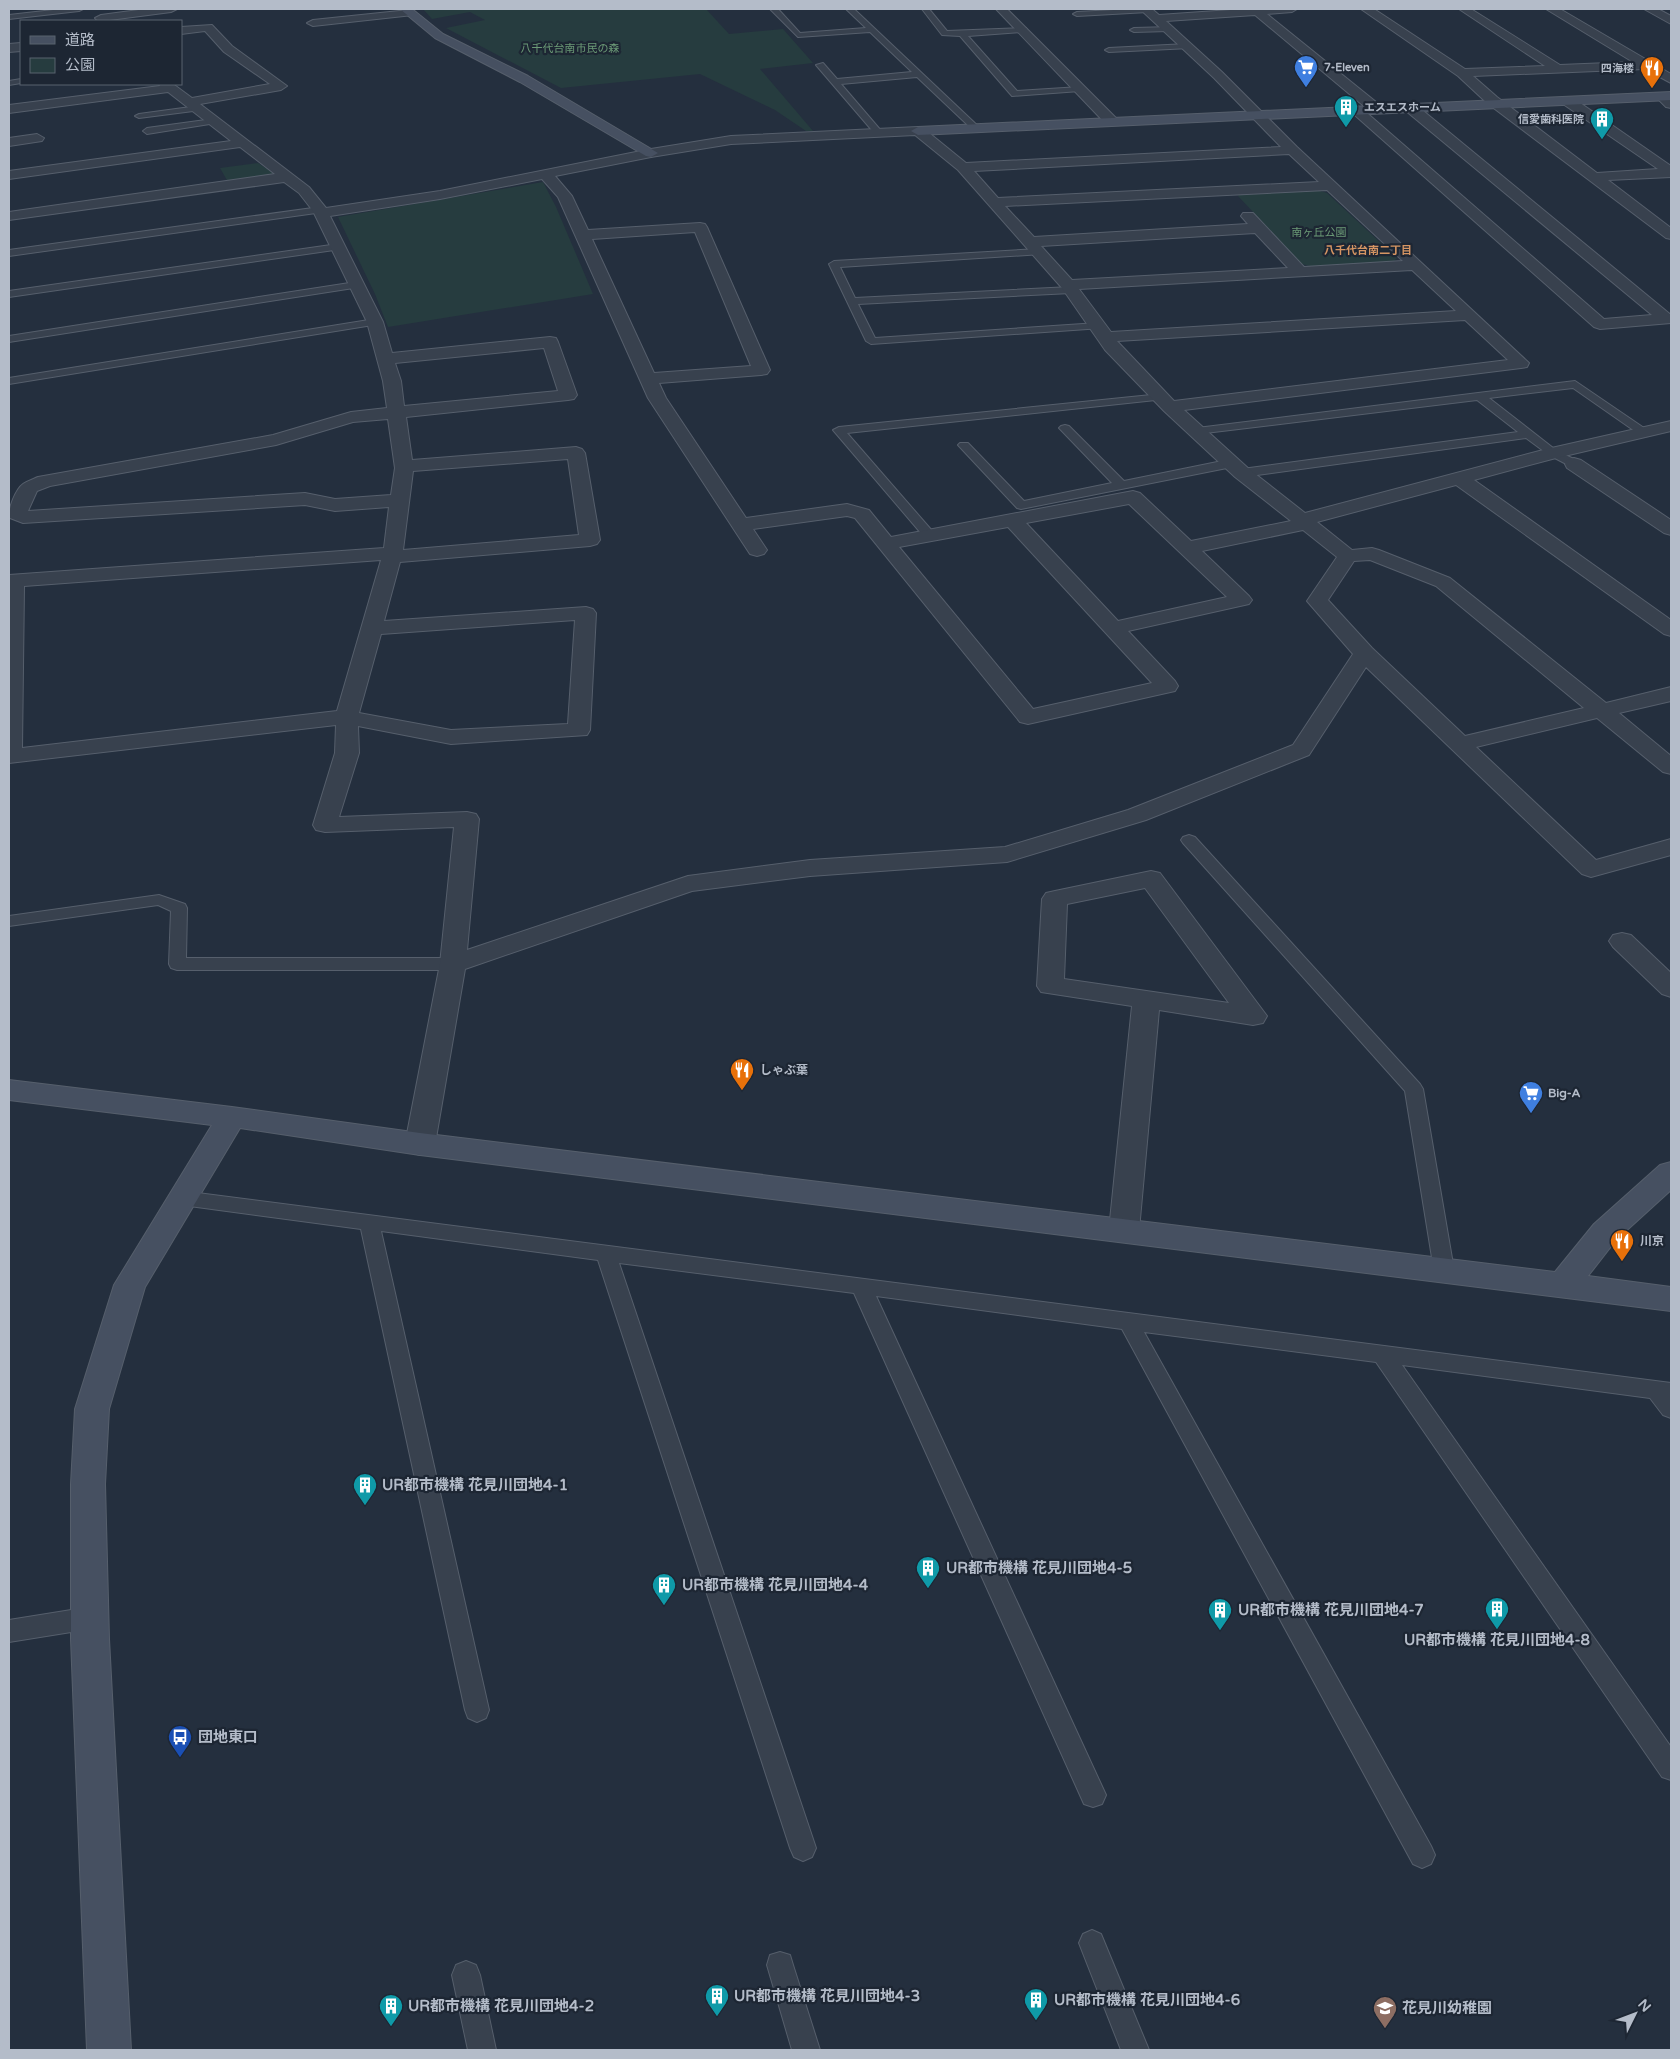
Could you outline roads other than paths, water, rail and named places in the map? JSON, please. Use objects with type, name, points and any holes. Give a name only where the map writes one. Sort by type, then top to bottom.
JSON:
[{"type":"street","points":[[100,16],[171,9]]},
{"type":"street","points":[[1001,9],[1112,122]]},
{"type":"street","points":[[1159,19],[1259,13],[1292,9]]},
{"type":"street","points":[[1367,9],[1462,73],[1496,104],[1659,224],[1671,235]]},
{"type":"street","points":[[1464,9],[1558,69]]},
{"type":"street","points":[[1552,9],[1671,79]]},
{"type":"street","points":[[1650,9],[1670,19]]},
{"type":"street","points":[[313,23],[407,11],[439,36],[524,79],[650,153]]},
{"type":"street","points":[[1145,13],[1159,19],[1259,115],[1292,150],[1521,363],[1165,402]]},
{"type":"street","points":[[1259,13],[1376,110]]},
{"type":"street","points":[[182,31],[208,27],[228,49],[281,86],[201,110]]},
{"type":"street","points":[[1462,73],[1646,64]]},
{"type":"street","points":[[9,109],[167,86],[304,190],[320,212],[375,322],[392,381],[403,466],[400,500],[393,555],[347,717],[347,753],[325,826],[467,819],[453,964],[420,1144]]},
{"type":"street","points":[[320,212],[440,195],[650,153],[731,140],[1354,110],[1568,101],[1668,99]]},
{"type":"street","points":[[1568,101],[1671,172]]},
{"type":"street","points":[[1354,110],[1600,324],[1666,319],[1411,108]]},
{"type":"street","points":[[918,131],[963,167],[1069,287],[1111,346],[1165,402],[1237,468],[1348,556],[1372,554],[1443,582],[1671,767]]},
{"type":"street","points":[[9,142],[37,138]]},
{"type":"street","points":[[9,175],[243,143]]},
{"type":"street","points":[[963,167],[1292,150]]},
{"type":"street","points":[[1593,177],[1671,172]]},
{"type":"street","points":[[545,174],[565,196],[650,379],[657,398],[757,550]]},
{"type":"street","points":[[9,216],[287,177]]},
{"type":"street","points":[[995,202],[1330,186]]},
{"type":"street","points":[[1225,191],[1300,272]]},
{"type":"street","points":[[1508,204],[1526,203]]},
{"type":"street","points":[[1465,207],[1483,206]]},
{"type":"street","points":[[583,235],[700,227],[761,370],[650,379]]},
{"type":"street","points":[[1035,247],[1260,228]]},
{"type":"street","points":[[1069,287],[1415,265]]},
{"type":"street","points":[[1102,331],[1469,315]]},
{"type":"street","points":[[385,359],[550,342],[568,395],[342,419],[276,440],[45,481],[29,488],[17,514],[22,517],[305,499],[334,505],[400,500]]},
{"type":"street","points":[[1309,525],[1459,478],[1553,453],[1671,426]]},
{"type":"street","points":[[1187,548],[1309,525],[1476,489],[1671,442]]},
{"type":"street","points":[[372,628],[586,613],[579,730],[451,737],[347,717],[10,756],[12,581],[590,540],[576,453],[403,466]]},
{"type":"street","points":[[1574,464],[1671,529]]},
{"type":"street","points":[[1459,478],[1671,630]]},
{"type":"street","points":[[886,544],[1133,497],[1242,600],[1113,628]]},
{"type":"street","points":[[741,525],[847,510],[862,514],[1028,717],[1167,686],[1012,520]]},
{"type":"street","points":[[1348,556],[1317,601],[1364,653],[1591,868],[1671,847]]},
{"type":"street","points":[[453,964],[688,884],[810,868],[1007,854],[1137,815],[1301,750],[1364,653]]},
{"type":"street","points":[[1460,744],[1671,694]]},
{"type":"street","points":[[1151,878],[1253,1016],[1146,999],[1050,986],[1055,899],[1151,878]]},
{"type":"street","points":[[1622,940],[1671,988]]},
{"type":"street","points":[[1124,1230],[1146,999]]},
{"type":"street","points":[[9,1090],[232,1117],[420,1144],[1671,1299]]},
{"type":"street","points":[[110,2050],[90,1618],[88,1484],[92,1409],[130,1285],[232,1117]]},
{"type":"street","points":[[1563,1285],[1605,1232],[1671,1173]]},
{"type":"lane","points":[[9,18],[79,9]]},
{"type":"lane","points":[[774,9],[798,35],[872,30]]},
{"type":"lane","points":[[850,9],[976,128]]},
{"type":"lane","points":[[925,9],[945,33],[962,34],[1023,30]]},
{"type":"lane","points":[[1077,14],[1145,13]]},
{"type":"lane","points":[[1134,30],[1169,29]]},
{"type":"lane","points":[[962,34],[1015,94],[1080,89]]},
{"type":"lane","points":[[1109,50],[1187,46]]},
{"type":"lane","points":[[820,65],[879,133]]},
{"type":"lane","points":[[835,82],[919,74]]},
{"type":"lane","points":[[140,116],[201,110]]},
{"type":"lane","points":[[146,131],[201,110]]},
{"type":"lane","points":[[9,253],[320,212]]},
{"type":"lane","points":[[9,294],[338,247]]},
{"type":"lane","points":[[1035,247],[834,264],[871,341],[1102,331]]},
{"type":"lane","points":[[9,339],[356,285]]},
{"type":"lane","points":[[851,301],[1069,287]]},
{"type":"lane","points":[[9,381],[375,322]]},
{"type":"lane","points":[[1197,431],[1575,384],[1643,432]]},
{"type":"lane","points":[[1479,396],[1553,453],[1574,464]]},
{"type":"lane","points":[[930,536],[839,430],[1165,402]]},
{"type":"lane","points":[[1065,428],[1121,485]]},
{"type":"lane","points":[[964,445],[1021,504],[1121,485],[1237,468],[1528,434]]},
{"type":"lane","points":[[1189,840],[1414,1089],[1444,1270]]},
{"type":"lane","points":[[9,921],[159,900],[179,908],[177,964],[453,964]]},
{"type":"lane","points":[[182,1198],[1664,1391],[1671,1409]]},
{"type":"lane","points":[[369,1222],[477,1710]]},
{"type":"lane","points":[[606,1253],[803,1848]]},
{"type":"lane","points":[[861,1286],[1093,1795]]},
{"type":"lane","points":[[1128,1321],[1422,1855]]},
{"type":"lane","points":[[1382,1354],[1671,1768]]},
{"type":"lane","points":[[9,1631],[90,1618]]},
{"type":"lane","points":[[1092,1943],[1135,2050]]},
{"type":"lane","points":[[780,1965],[806,2050]]},
{"type":"lane","points":[[466,1975],[482,2050]]},
{"type":"place","name":"7-Eleven","points":[[1306,88]]},
{"type":"place","name":"四海楼","points":[[1652,89]]},
{"type":"place","name":"エスエスホーム","points":[[1346,128]]},
{"type":"place","name":"信愛歯科医院","points":[[1602,140]]},
{"type":"place","name":"しゃぶ葉","points":[[742,1091]]},
{"type":"place","name":"Big-A","points":[[1531,1114]]},
{"type":"place","name":"川京","points":[[1622,1262]]},
{"type":"place","name":"UR都市機構 花見川団地4-1","points":[[365,1506]]},
{"type":"place","name":"UR都市機構 花見川団地4-5","points":[[928,1589]]},
{"type":"place","name":"UR都市機構 花見川団地4-4","points":[[664,1606]]},
{"type":"place","name":"UR都市機構 花見川団地4-8","points":[[1497,1630]]},
{"type":"place","name":"UR都市機構 花見川団地4-7","points":[[1220,1631]]},
{"type":"place","name":"団地東口","points":[[180,1758]]},
{"type":"place","name":"UR都市機構 花見川団地4-3","points":[[717,2017]]},
{"type":"place","name":"UR都市機構 花見川団地4-6","points":[[1036,2021]]},
{"type":"place","name":"UR都市機構 花見川団地4-2","points":[[391,2027]]},
{"type":"place","name":"花見川幼稚園","points":[[1385,2029]]},
{"type":"district","name":"八千代台南二丁目","points":[[1368,250]]},
{"type":"park label","name":"八千代台南市民の森","points":[[570,48]]},
{"type":"park label","name":"南ヶ丘公園","points":[[1319,232]]}]
